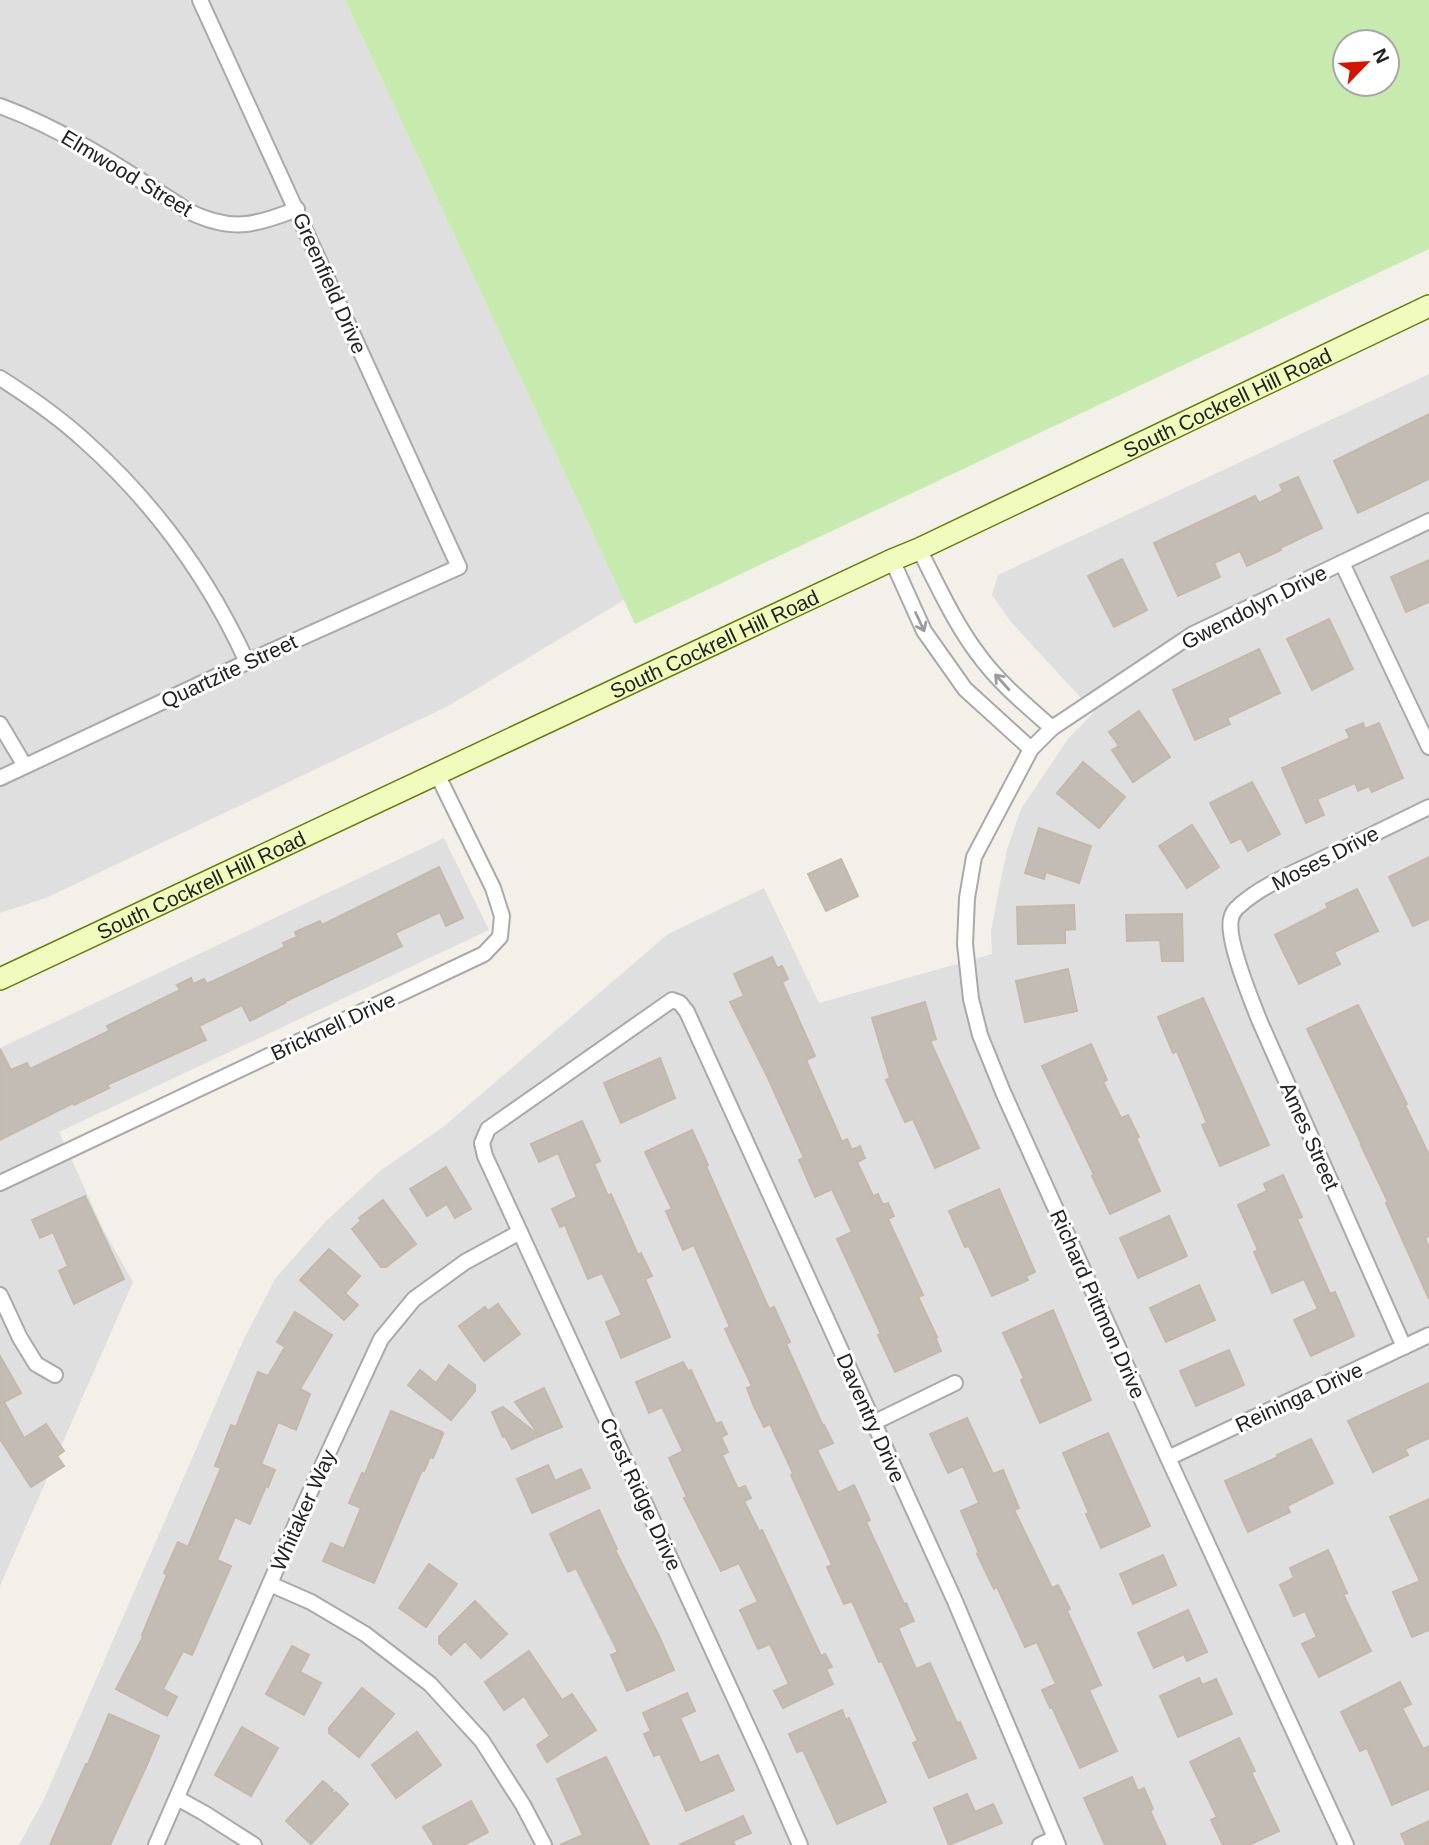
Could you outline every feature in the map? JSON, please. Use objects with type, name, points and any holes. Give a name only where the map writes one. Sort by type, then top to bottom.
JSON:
[{"type":"main road","name":"South Cockrell Hill Road","points":[[0,979],[919,549],[1429,306]]},
{"type":"street","name":"Greenfield Drive","points":[[200,0],[458,567]]},
{"type":"street","name":"Elmwood Street","points":[[0,106],[23,114],[84,144],[188,211],[207,220],[225,225],[246,225],[270,220],[297,209]]},
{"type":"street","points":[[0,378],[33,399],[85,440],[123,476],[164,524],[192,564],[230,626],[247,662]]},
{"type":"street","name":"Gwendolyn Drive","points":[[1031,749],[1052,728],[1193,634],[1429,522]]},
{"type":"street","points":[[919,549],[953,615],[979,656],[1013,694],[1052,728]]},
{"type":"street","points":[[892,560],[924,631],[965,690],[1031,749]]},
{"type":"street","points":[[1342,563],[1429,747]]},
{"type":"street","name":"Quartzite Street","points":[[0,778],[458,567]]},
{"type":"street","points":[[0,724],[26,766]]},
{"type":"street","name":"Richard Pittmon Drive","points":[[1031,749],[974,858],[967,898],[965,944],[971,999],[980,1035],[1003,1092],[1168,1458],[1346,1845]]},
{"type":"street","name":"Bricknell Drive","points":[[0,1184],[484,954],[500,937],[502,916],[493,888],[437,774]]},
{"type":"street","name":"Moses Drive","points":[[1230,920],[1236,908],[1280,878],[1429,807]]},
{"type":"street","name":"Ames Street","points":[[1230,920],[1230,932],[1260,1022],[1404,1347]]},
{"type":"street","name":"Crest Ridge Drive","points":[[672,1000],[488,1129],[482,1143],[485,1156],[763,1759],[800,1845]]},
{"type":"street","name":"Daventry Drive","points":[[672,1000],[680,1003],[687,1012],[954,1599],[1057,1841]]},
{"type":"street","name":"Whitaker Way","points":[[156,1845],[305,1503],[381,1339],[414,1299],[465,1262],[520,1232]]},
{"type":"street","points":[[0,1295],[20,1338],[36,1364],[55,1375]]},
{"type":"street","name":"Reininga Drive","points":[[1168,1458],[1429,1335]]},
{"type":"street","points":[[873,1423],[955,1383]]},
{"type":"street","points":[[270,1584],[311,1602],[365,1634],[430,1684],[482,1741],[523,1805],[544,1845]]},
{"type":"street","points":[[177,1798],[254,1845]]},
{"type":"street","points":[[1040,1845],[1057,1841]]},
{"type":"shaded area","points":[[0,0],[345,0],[624,600],[450,705],[46,898],[0,913]]},
{"type":"shaded area","points":[[1429,374],[1429,1845],[19,1845],[44,1799],[243,1341],[275,1279],[325,1222],[380,1171],[443,1127],[668,934],[764,888],[819,1003],[992,954],[991,931],[1000,883],[1007,850],[1021,809],[1068,739],[1094,712],[1011,622],[992,595],[998,575]]},
{"type":"shaded area","points":[[444,838],[489,930],[59,1132],[103,1229],[133,1282],[0,1586],[0,1048]]},
{"type":"green space","points":[[345,0],[1429,0],[1429,249],[635,624]]},
{"type":"building","points":[[1429,414],[1429,479],[1358,513],[1334,461]]},
{"type":"building","points":[[1298,477],[1322,528],[1247,566],[1240,551],[1214,563],[1220,577],[1178,596],[1154,543],[1255,496],[1259,503],[1283,491],[1280,485]]},
{"type":"building","points":[[1122,559],[1147,610],[1114,627],[1088,576]]},
{"type":"building","points":[[1429,560],[1429,602],[1406,612],[1391,577]]},
{"type":"building","points":[[1329,619],[1353,669],[1312,690],[1287,639]]},
{"type":"building","points":[[1259,649],[1280,693],[1227,718],[1230,724],[1195,740],[1173,690]]},
{"type":"building","points":[[1139,711],[1170,757],[1133,782],[1112,750],[1119,746],[1109,732]]},
{"type":"building","points":[[1363,723],[1365,729],[1379,723],[1403,778],[1372,792],[1369,786],[1358,791],[1355,783],[1317,799],[1324,815],[1306,823],[1282,768],[1350,738],[1346,730]]},
{"type":"building","points":[[1083,762],[1125,797],[1099,828],[1057,793]]},
{"type":"building","points":[[1252,782],[1280,834],[1248,851],[1241,838],[1231,843],[1210,803]]},
{"type":"building","points":[[1192,825],[1219,867],[1187,888],[1159,846]]},
{"type":"building","points":[[1039,828],[1091,846],[1079,883],[1046,872],[1044,879],[1025,873]]},
{"type":"building","points":[[1429,857],[1429,919],[1413,926],[1389,877]]},
{"type":"building","points":[[841,859],[858,896],[826,911],[808,874]]},
{"type":"building","points":[[439,867],[463,918],[446,926],[440,912],[395,933],[402,946],[250,1021],[242,1005],[199,1026],[206,1040],[107,1085],[109,1088],[0,1140],[0,1049],[11,1070],[27,1063],[30,1069],[109,1031],[107,1026],[180,990],[177,985],[191,978],[193,984],[204,979],[207,984],[285,947],[283,943],[297,937],[295,932],[320,921],[322,925]]},
{"type":"building","points":[[1357,889],[1378,931],[1334,952],[1340,964],[1299,984],[1275,935],[1328,908],[1326,904]]},
{"type":"building","points":[[1074,905],[1075,929],[1065,930],[1065,943],[1018,944],[1017,907]]},
{"type":"building","points":[[1182,914],[1183,961],[1162,961],[1160,940],[1127,941],[1126,915]]},
{"type":"building","points":[[772,957],[777,968],[782,966],[788,979],[782,982],[815,1056],[806,1060],[842,1142],[847,1139],[852,1150],[860,1146],[865,1158],[857,1162],[873,1196],[878,1194],[883,1205],[888,1203],[894,1216],[888,1219],[923,1295],[918,1297],[937,1337],[941,1351],[895,1372],[878,1335],[881,1334],[837,1239],[852,1232],[832,1189],[815,1197],[799,1160],[804,1158],[730,1002],[744,996],[734,974]]},
{"type":"building","points":[[1068,969],[1077,1011],[1025,1022],[1016,981]]},
{"type":"building","points":[[1203,998],[1269,1145],[1220,1166],[1202,1125],[1207,1123],[1177,1051],[1173,1053],[1158,1017]]},
{"type":"building","points":[[925,1002],[936,1039],[930,1041],[979,1148],[935,1168],[913,1119],[905,1122],[886,1080],[890,1078],[872,1018]]},
{"type":"building","points":[[1358,1005],[1429,1155],[1429,1236],[1425,1238],[1429,1248],[1429,1299],[1386,1203],[1388,1202],[1307,1029]]},
{"type":"building","points":[[1091,1044],[1107,1080],[1103,1082],[1121,1118],[1128,1115],[1160,1191],[1110,1214],[1042,1066]]},
{"type":"building","points":[[660,1058],[675,1098],[621,1123],[604,1083]]},
{"type":"building","points":[[582,1121],[600,1161],[594,1164],[608,1196],[611,1194],[638,1255],[641,1253],[652,1276],[645,1279],[670,1337],[621,1358],[606,1322],[622,1315],[602,1273],[588,1279],[565,1225],[560,1227],[552,1209],[577,1197],[558,1153],[539,1162],[531,1144]]},
{"type":"building","points":[[692,1130],[769,1309],[774,1307],[790,1342],[786,1344],[833,1443],[817,1450],[838,1493],[854,1485],[870,1520],[866,1522],[914,1621],[898,1628],[916,1669],[930,1663],[976,1758],[929,1778],[913,1743],[918,1741],[882,1661],[879,1662],[852,1601],[844,1604],[827,1567],[832,1565],[791,1475],[793,1473],[770,1424],[764,1427],[753,1404],[747,1388],[752,1386],[725,1329],[730,1327],[694,1245],[683,1250],[666,1211],[672,1209],[645,1152]]},
{"type":"building","points":[[446,1167],[471,1209],[455,1218],[447,1204],[427,1216],[410,1189]]},
{"type":"building","points":[[1283,1175],[1302,1217],[1297,1219],[1330,1294],[1335,1292],[1354,1336],[1311,1356],[1294,1320],[1318,1309],[1304,1279],[1272,1293],[1254,1252],[1258,1250],[1238,1205],[1267,1191],[1264,1184]]},
{"type":"building","points":[[999,1189],[1035,1272],[1026,1276],[1028,1280],[992,1296],[949,1211]]},
{"type":"building","points":[[85,1196],[124,1279],[74,1304],[59,1271],[68,1266],[53,1232],[40,1238],[32,1220]]},
{"type":"building","points":[[383,1200],[416,1244],[386,1267],[381,1267],[352,1229],[361,1221],[359,1218]]},
{"type":"building","points":[[1169,1216],[1187,1256],[1138,1278],[1120,1238]]},
{"type":"building","points":[[329,1249],[360,1276],[345,1293],[358,1305],[344,1320],[300,1280]]},
{"type":"building","points":[[1199,1285],[1215,1320],[1166,1342],[1150,1308]]},
{"type":"building","points":[[498,1304],[520,1334],[484,1361],[459,1326],[485,1307],[488,1311]]},
{"type":"building","points":[[1053,1310],[1091,1400],[1040,1423],[1021,1380],[1024,1378],[1003,1333]]},
{"type":"building","points":[[295,1312],[332,1335],[300,1389],[310,1394],[296,1430],[278,1422],[261,1464],[275,1470],[250,1524],[235,1517],[217,1560],[231,1566],[192,1655],[183,1651],[163,1689],[177,1697],[167,1716],[116,1689],[144,1635],[167,1575],[164,1573],[178,1542],[188,1547],[221,1468],[215,1466],[231,1425],[236,1427],[258,1372],[268,1376],[285,1347],[277,1342]]},
{"type":"building","points":[[1229,1350],[1244,1385],[1196,1406],[1180,1371]]},
{"type":"building","points":[[0,1356],[21,1393],[4,1402],[24,1438],[46,1424],[64,1451],[57,1456],[64,1466],[31,1487],[0,1439]]},
{"type":"building","points":[[683,1362],[688,1371],[691,1370],[716,1424],[721,1422],[727,1434],[721,1437],[728,1452],[722,1455],[738,1489],[745,1486],[751,1498],[744,1501],[759,1531],[762,1530],[821,1656],[825,1654],[832,1667],[826,1669],[833,1684],[783,1708],[774,1691],[789,1684],[770,1644],[758,1649],[740,1610],[758,1602],[739,1563],[721,1571],[684,1498],[687,1497],[669,1458],[683,1451],[662,1407],[649,1413],[636,1382]]},
{"type":"building","points":[[449,1365],[475,1385],[475,1391],[451,1420],[408,1385],[420,1370],[436,1383]]},
{"type":"building","points":[[1429,1383],[1429,1438],[1405,1449],[1408,1455],[1373,1472],[1348,1421]]},
{"type":"building","points":[[544,1388],[562,1427],[540,1436],[515,1402]]},
{"type":"building","points":[[503,1407],[540,1436],[512,1449],[505,1436],[503,1437],[492,1412]]},
{"type":"building","points":[[391,1411],[442,1432],[439,1436],[443,1434],[433,1458],[430,1457],[424,1471],[422,1470],[374,1583],[323,1561],[331,1543],[344,1549],[361,1508],[349,1503],[362,1473],[365,1474]]},
{"type":"building","points":[[967,1418],[993,1474],[1003,1470],[1019,1508],[1014,1510],[1052,1588],[1058,1585],[1070,1609],[1067,1611],[1101,1685],[1089,1690],[1117,1751],[1080,1768],[1042,1690],[1056,1684],[1037,1642],[1025,1647],[997,1587],[994,1589],[977,1554],[979,1553],[961,1511],[979,1503],[963,1466],[948,1473],[930,1434]]},
{"type":"building","points":[[1108,1433],[1150,1526],[1101,1548],[1063,1453]]},
{"type":"building","points":[[1311,1439],[1333,1483],[1287,1506],[1290,1512],[1248,1532],[1225,1481]]},
{"type":"building","points":[[548,1465],[555,1481],[581,1469],[590,1488],[532,1513],[517,1479]]},
{"type":"building","points":[[1429,1499],[1429,1630],[1412,1637],[1393,1592],[1420,1581],[1390,1517]]},
{"type":"building","points":[[599,1510],[617,1549],[615,1550],[674,1670],[627,1691],[611,1655],[618,1652],[576,1568],[568,1572],[550,1534]]},
{"type":"building","points":[[1328,1550],[1347,1593],[1343,1594],[1371,1651],[1319,1677],[1302,1644],[1317,1637],[1305,1611],[1294,1616],[1280,1585],[1294,1578],[1290,1568]]},
{"type":"building","points":[[1163,1555],[1176,1585],[1133,1604],[1120,1574]]},
{"type":"building","points":[[429,1564],[457,1584],[426,1627],[399,1608]]},
{"type":"building","points":[[475,1601],[507,1634],[481,1658],[465,1641],[451,1655],[439,1643],[439,1637]]},
{"type":"building","points":[[1188,1610],[1207,1652],[1187,1661],[1184,1654],[1154,1668],[1138,1633]]},
{"type":"building","points":[[292,1646],[309,1655],[300,1672],[321,1683],[304,1715],[266,1694]]},
{"type":"building","points":[[529,1651],[562,1700],[572,1694],[596,1730],[547,1762],[537,1745],[550,1736],[524,1696],[504,1710],[485,1682]]},
{"type":"building","points":[[1199,1678],[1202,1685],[1216,1679],[1232,1714],[1178,1737],[1160,1696]]},
{"type":"building","points":[[1400,1682],[1411,1704],[1402,1708],[1423,1749],[1429,1746],[1429,1789],[1392,1805],[1367,1748],[1360,1751],[1341,1712]]},
{"type":"building","points":[[362,1688],[394,1714],[359,1757],[329,1733],[329,1728]]},
{"type":"building","points":[[687,1693],[695,1711],[680,1718],[700,1763],[718,1755],[734,1790],[686,1811],[660,1754],[654,1756],[644,1734],[651,1731],[643,1713]]},
{"type":"building","points":[[842,1710],[846,1720],[849,1718],[886,1802],[837,1824],[803,1750],[797,1752],[789,1734]]},
{"type":"building","points":[[109,1714],[159,1736],[146,1767],[110,1845],[50,1845],[88,1764]]},
{"type":"building","points":[[242,1727],[278,1748],[251,1796],[215,1775]]},
{"type":"building","points":[[417,1732],[441,1765],[396,1798],[372,1765]]},
{"type":"building","points":[[1239,1738],[1255,1771],[1251,1772],[1279,1831],[1249,1845],[1223,1845],[1211,1820],[1217,1817],[1190,1762]]},
{"type":"building","points":[[606,1757],[649,1845],[560,1845],[583,1835],[557,1779]]},
{"type":"building","points":[[1132,1777],[1138,1791],[1144,1788],[1153,1809],[1150,1811],[1166,1845],[1105,1845],[1084,1798]]},
{"type":"building","points":[[323,1781],[334,1794],[336,1792],[348,1804],[311,1844],[286,1821]]},
{"type":"building","points":[[967,1794],[975,1812],[993,1804],[1002,1823],[949,1845],[934,1808]]},
{"type":"building","points":[[471,1801],[488,1832],[464,1845],[434,1845],[423,1827]]},
{"type":"building","points":[[743,1816],[751,1833],[733,1841],[735,1845],[679,1845]]},
{"type":"building","points":[[1429,1821],[1429,1845],[1406,1845],[1401,1834]]}]
